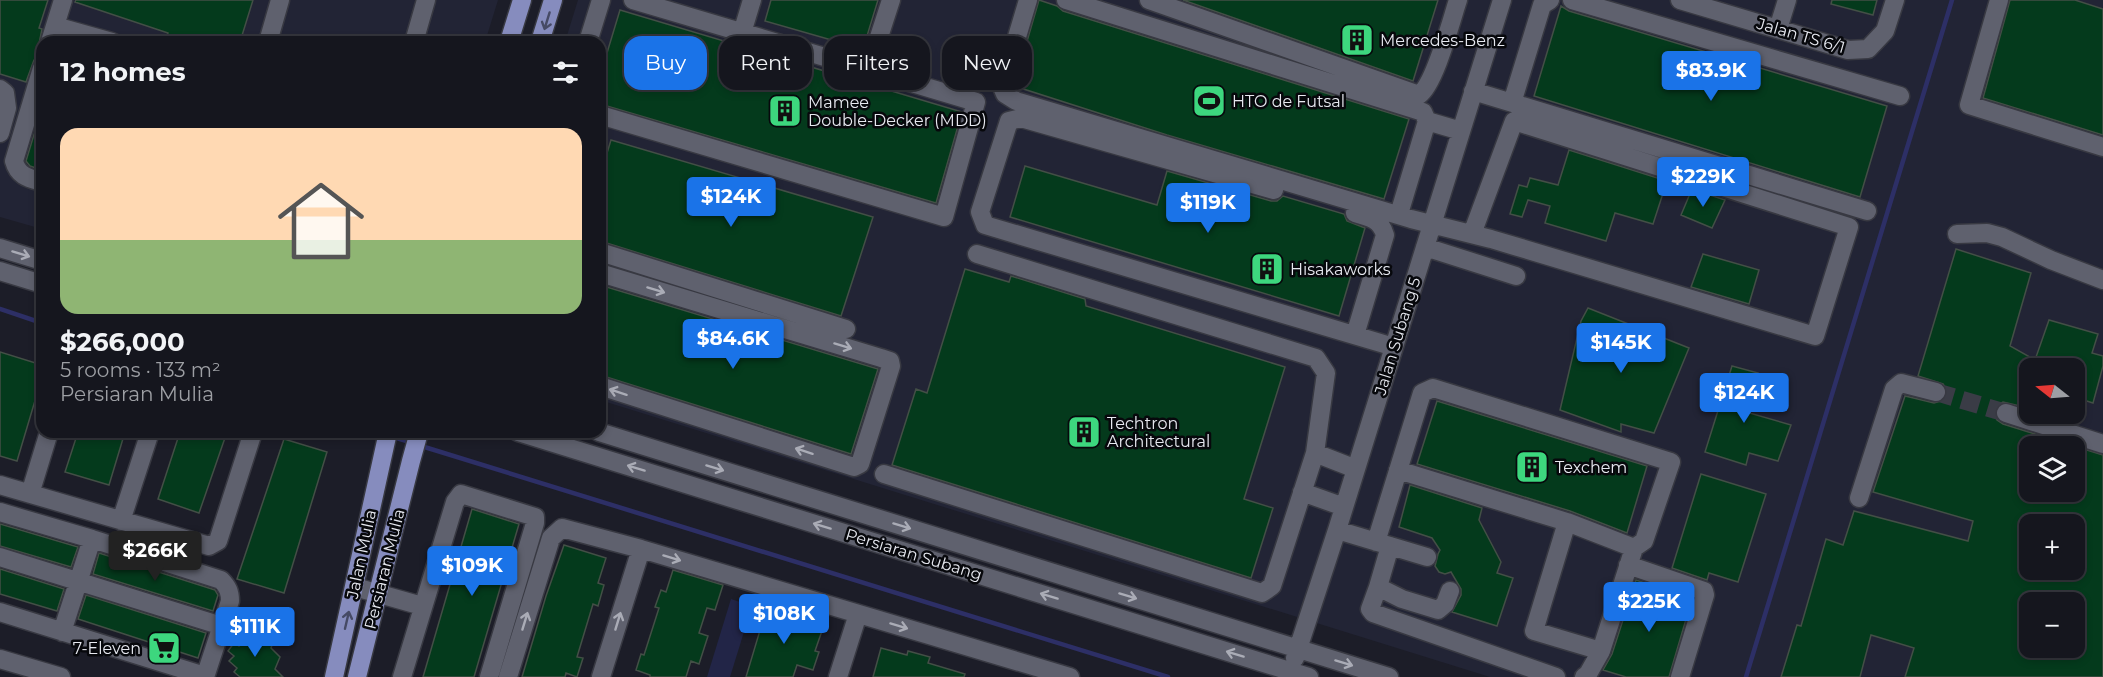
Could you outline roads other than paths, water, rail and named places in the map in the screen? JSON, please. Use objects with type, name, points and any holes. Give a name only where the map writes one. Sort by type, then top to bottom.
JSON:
[{"type":"main road","points":[[511,36],[522,0]]},
{"type":"main road","points":[[542,36],[553,0]]},
{"type":"main road","name":"Jalan Mulia","points":[[334,677],[386,438]]},
{"type":"main road","name":"Persiaran Mulia","points":[[357,677],[418,438]]},
{"type":"street","points":[[63,0],[52,34],[67,36]]},
{"type":"street","points":[[270,36],[280,0]]},
{"type":"street","points":[[416,36],[426,0]]},
{"type":"street","points":[[590,36],[601,0]]},
{"type":"street","points":[[633,0],[824,58]]},
{"type":"street","points":[[742,33],[752,0]]},
{"type":"street","points":[[879,36],[891,0]]},
{"type":"street","points":[[1028,0],[1002,87],[1005,94],[1016,101],[1815,336],[1849,227],[1514,121],[1472,234]]},
{"type":"street","points":[[1066,0],[1423,112],[1427,121],[1399,214]]},
{"type":"street","points":[[1149,0],[1419,95],[1425,91],[1433,75],[1458,0]]},
{"type":"street","name":"Jalan Subang 5","points":[[1291,671],[1502,0]]},
{"type":"street","points":[[1512,103],[1542,5],[1550,0]]},
{"type":"street","points":[[1572,0],[1900,96]]},
{"type":"street","points":[[1778,29],[1787,0]]},
{"type":"street","name":"Jalan TS 6/1","points":[[1688,1],[1848,50],[1868,49],[1886,31],[1895,0]]},
{"type":"street","points":[[1999,0],[1969,105],[2103,147]]},
{"type":"street","points":[[0,89],[4,93],[7,108],[0,133]]},
{"type":"street","points":[[36,89],[15,161],[17,170],[24,177],[36,180]]},
{"type":"street","points":[[606,117],[944,217],[976,102],[930,89]]},
{"type":"street","points":[[1473,91],[1867,211]]},
{"type":"street","points":[[1355,335],[1385,235],[1383,228],[1375,219],[1021,118],[1009,121],[980,212],[985,225],[1394,347]]},
{"type":"street","points":[[1427,121],[1461,131]]},
{"type":"street","points":[[1957,234],[1987,233],[2002,237],[2051,260],[2103,280]]},
{"type":"street","points":[[1425,247],[1516,276]]},
{"type":"street","points":[[0,248],[36,259]]},
{"type":"street","points":[[606,254],[846,329]]},
{"type":"street","points":[[884,474],[1262,592],[1272,586],[1315,453],[1326,373],[1316,358],[977,254]]},
{"type":"street","points":[[0,271],[36,282]]},
{"type":"street","points":[[606,275],[882,358],[890,361],[891,366],[860,464],[854,467],[606,388]]},
{"type":"street","points":[[1859,498],[1894,389],[1901,383],[1936,392]]},
{"type":"street","points":[[1556,677],[1373,614],[1370,609],[1378,587],[1383,544],[1398,470],[1422,393],[1432,388],[1671,462],[1644,541],[1631,557],[1590,676]]},
{"type":"street","points":[[2006,413],[2103,444]]},
{"type":"street","name":"Persiaran Subang","points":[[606,434],[1389,677]]},
{"type":"street","points":[[30,494],[47,438]]},
{"type":"street","points":[[121,520],[148,438]]},
{"type":"street","points":[[0,485],[209,546],[218,541],[251,438]]},
{"type":"street","name":"Persiaran Subang","points":[[537,438],[1309,677]]},
{"type":"street","points":[[1315,453],[1356,469]]},
{"type":"street","points":[[1398,470],[1567,522],[1631,557],[1704,591],[1705,595],[1680,677]]},
{"type":"street","points":[[1302,492],[1344,507]]},
{"type":"street","points":[[402,677],[422,606],[455,502],[460,494],[535,517],[489,677]]},
{"type":"street","points":[[0,512],[221,580],[228,586],[230,594],[230,602],[205,677],[0,612]]},
{"type":"street","points":[[1567,522],[1534,631],[1600,651]]},
{"type":"street","points":[[508,677],[551,538],[562,528],[641,549],[1060,675]]},
{"type":"street","points":[[1337,530],[1427,557]]},
{"type":"street","points":[[62,632],[92,539]]},
{"type":"street","points":[[600,677],[641,549]]},
{"type":"street","points":[[0,557],[222,626]]},
{"type":"street","points":[[355,586],[422,606]]},
{"type":"street","points":[[1378,587],[1402,599],[1438,609],[1445,604],[1450,591]]},
{"type":"street","points":[[838,677],[858,614]]},
{"type":"street","points":[[4,665],[62,677]]},
{"type":"waterway","points":[[1746,677],[1952,0]]},
{"type":"waterway","points":[[0,309],[36,321]]},
{"type":"waterway","points":[[396,438],[410,442]]},
{"type":"waterway","points":[[418,445],[1168,677]]},
{"type":"tunnel","points":[[1936,392],[2006,413]]},
{"type":"place","name":"Mercedes-Benz","points":[[1357,40]]},
{"type":"place","name":"HTO de Futsal","points":[[1209,101]]},
{"type":"place","name":"Mamee Double-Decker (MDD)","points":[[785,111]]},
{"type":"place","name":"Hisakaworks","points":[[1267,269]]},
{"type":"place","name":"Techtron Architectural","points":[[1084,432]]},
{"type":"place","name":"Texchem","points":[[1532,467]]},
{"type":"place","name":"7-Eleven","points":[[164,648]]}]
